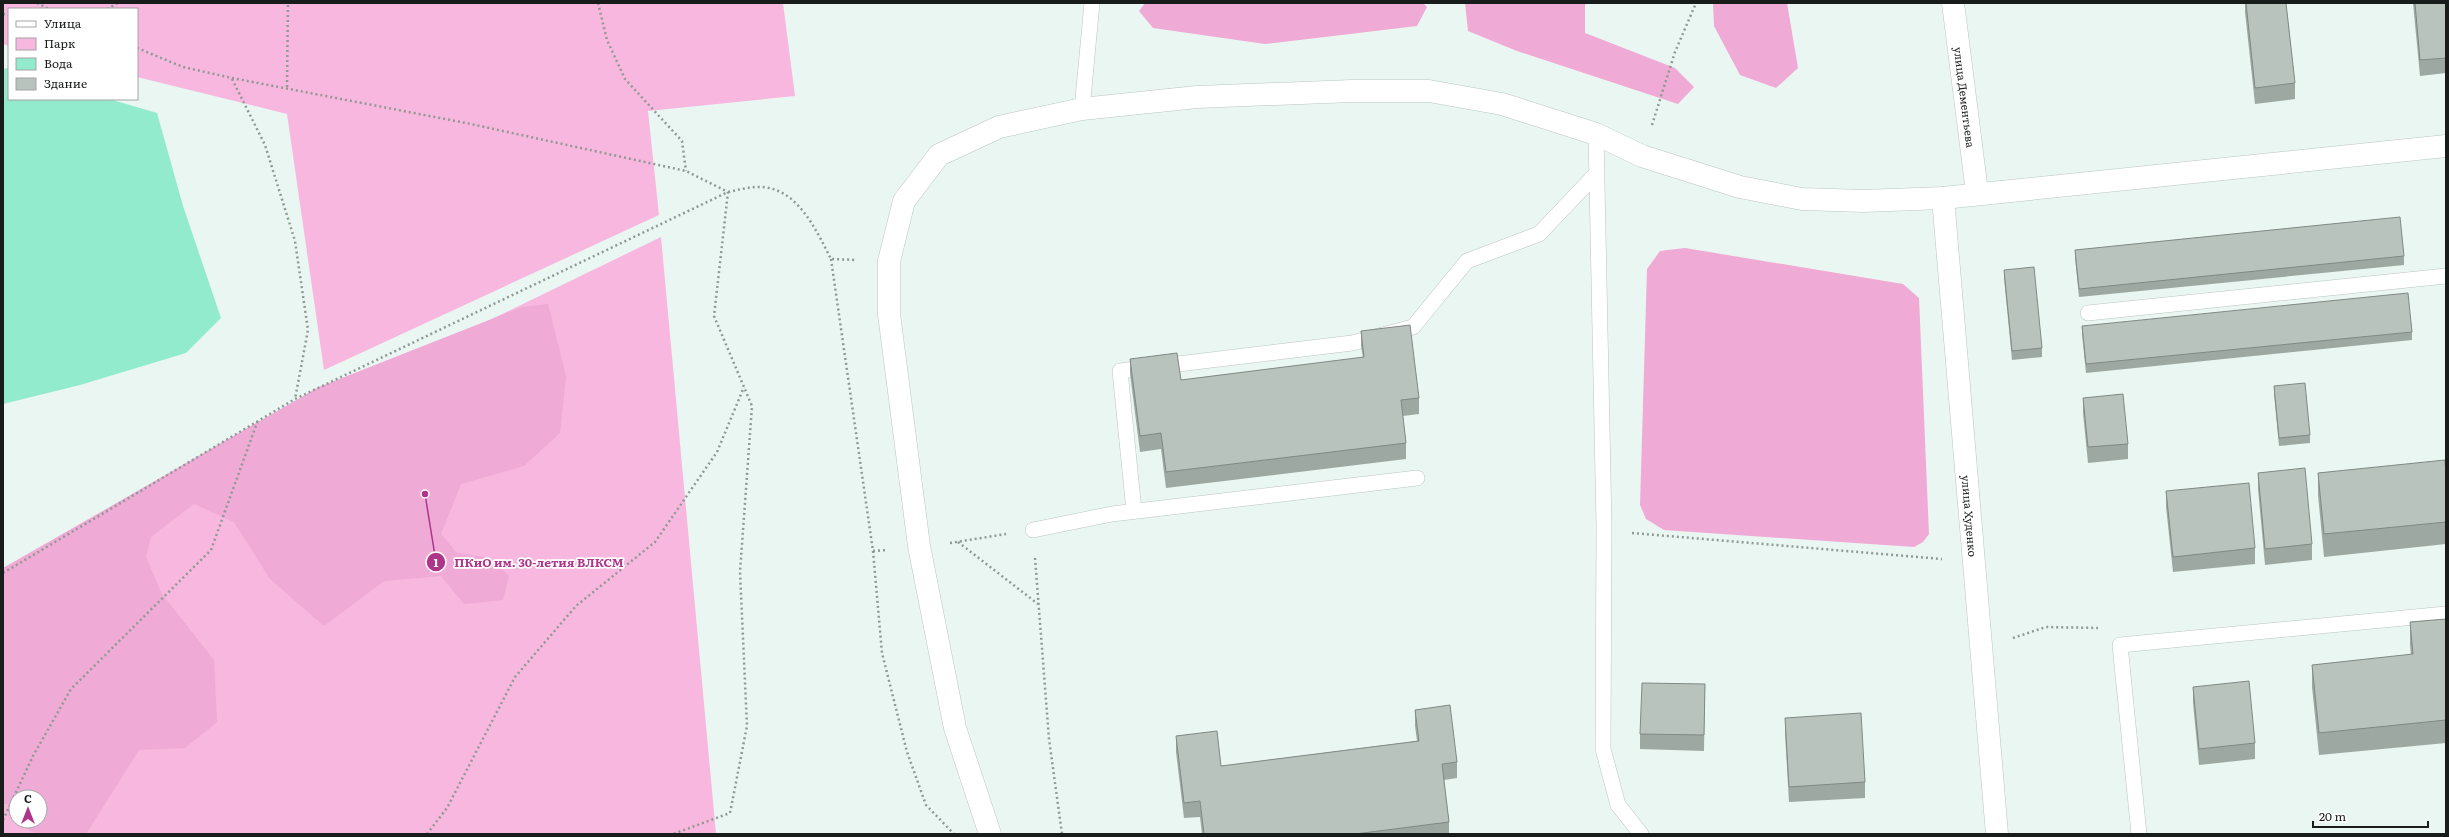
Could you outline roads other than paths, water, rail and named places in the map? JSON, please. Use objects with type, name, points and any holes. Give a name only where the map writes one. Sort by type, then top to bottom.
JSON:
[{"type":"main road","name":"улица Дементьева","points":[[1953,3],[1977,192]]},
{"type":"main road","points":[[990,834],[955,728],[919,546],[889,314],[889,261],[904,201],[939,155],[999,127],[1082,109],[1197,97],[1352,91],[1429,92],[1502,104],[1596,134],[1642,156],[1740,187],[1802,199],[1863,201],[1942,198],[1977,192],[2446,146]]},
{"type":"main road","name":"улица Худенко","points":[[1942,198],[1975,562],[1997,834]]},
{"type":"lane","points":[[1082,109],[1092,3]]},
{"type":"lane","points":[[1596,134],[1604,526],[1603,749],[1618,805],[1641,834]]},
{"type":"lane","points":[[1134,511],[1120,371],[1352,342],[1413,327],[1467,261],[1539,234],[1597,173]]},
{"type":"lane","points":[[2088,312],[2446,276]]},
{"type":"lane","points":[[1033,530],[1134,511],[1417,478]]},
{"type":"lane","points":[[2139,834],[2120,645],[2446,614]]},
{"type":"water","points":[[8,68],[8,100],[112,100],[157,113],[183,206],[221,318],[186,353],[80,385],[3,404],[3,69]]},
{"type":"place","name":"ПКиО им. 30-летия ВЛКСМ","points":[[425,494]]}]
